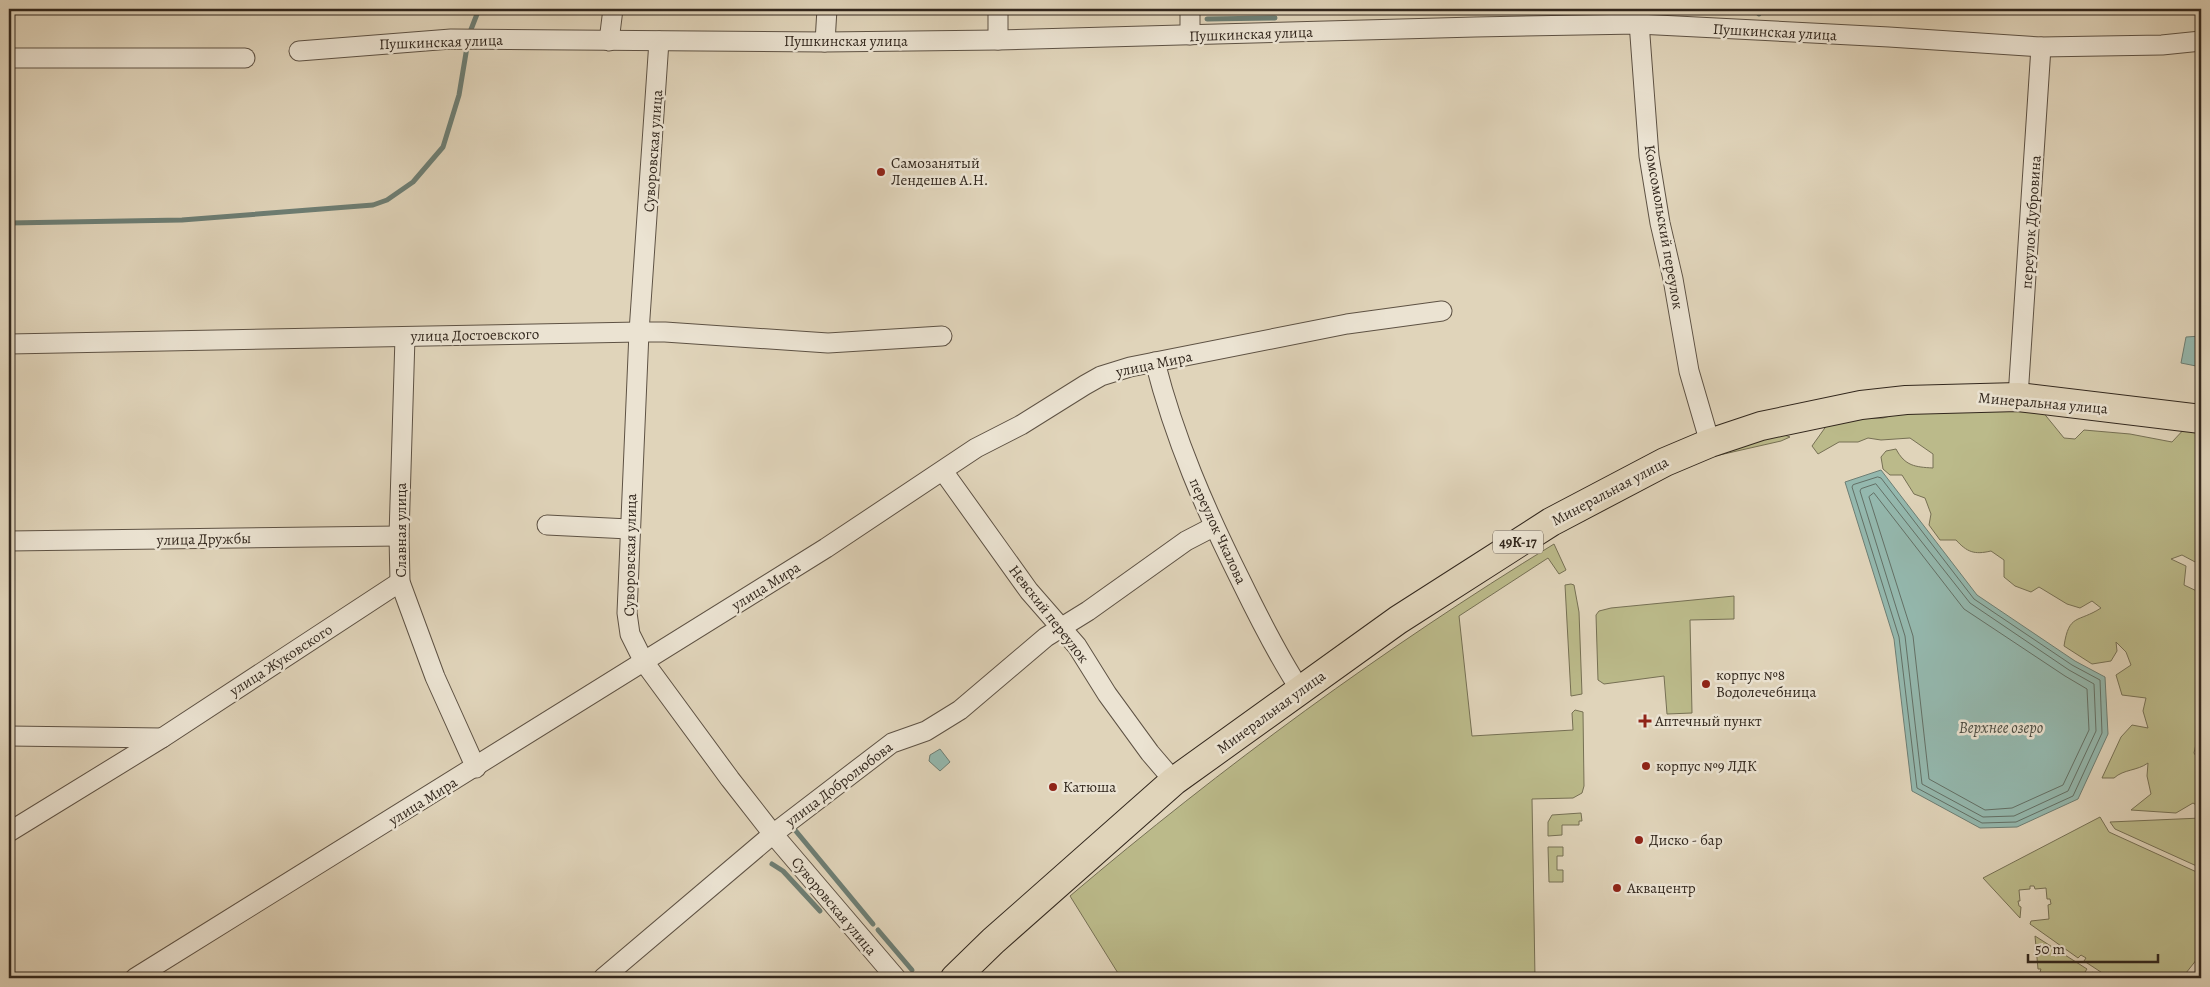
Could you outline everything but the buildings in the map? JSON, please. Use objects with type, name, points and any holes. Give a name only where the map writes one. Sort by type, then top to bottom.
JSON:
[{"type":"main road","name":"Минеральная улица","points":[[955,978],[1174,781],[1398,620],[1551,522],[1665,462],[1710,442],[1760,426],[1861,405],[1906,400],[2018,398],[2201,419]]},
{"type":"street","points":[[609,41],[613,9]]},
{"type":"street","points":[[825,42],[827,9]]},
{"type":"street","points":[[998,9],[998,40]]},
{"type":"street","points":[[1190,9],[1190,35]]},
{"type":"street","name":"Пушкинская улица","points":[[299,50],[451,39],[825,42],[998,40],[1475,27],[1638,16],[1889,37],[2041,47],[2162,45],[2201,41]]},
{"type":"street","name":"Комсомольский переулок","points":[[1638,16],[1650,156],[1660,223],[1673,278],[1689,371],[1710,442]]},
{"type":"street","name":"Суворовская улица","points":[[660,41],[639,332],[629,529],[627,613],[630,634],[644,662],[730,779],[773,834],[896,978]]},
{"type":"street","name":"переулок Дубровина","points":[[2018,398],[2041,47]]},
{"type":"street","points":[[9,58],[245,58]]},
{"type":"street","name":"улица Мира","points":[[135,978],[476,768],[826,548],[976,448],[1022,425],[1063,397],[1101,376],[1130,367],[1347,324],[1442,310]]},
{"type":"street","name":"улица Достоевского","points":[[9,344],[639,332],[665,332],[828,343],[942,336]]},
{"type":"street","name":"Славная улица","points":[[404,337],[399,536],[400,582],[435,677],[476,768]]},
{"type":"street","name":"переулок Чкалова","points":[[1155,362],[1173,428],[1213,527],[1282,662],[1301,691]]},
{"type":"street","name":"Невский переулок","points":[[943,471],[1029,591],[1077,646],[1107,694],[1150,753],[1174,781]]},
{"type":"street","points":[[547,525],[629,529]]},
{"type":"street","name":"улица Добролюбова","points":[[603,978],[773,834],[892,743],[926,731],[960,710],[1039,643],[1186,541],[1213,527]]},
{"type":"street","name":"улица Дружбы","points":[[9,541],[399,536]]},
{"type":"street","name":"улица Жуковского","points":[[9,832],[162,738],[400,582]]},
{"type":"street","points":[[9,736],[162,738]]},
{"type":"shaded area","points":[[1960,408],[2042,411],[2064,438],[2075,439],[2084,430],[2130,434],[2172,442],[2187,426],[2201,427],[2201,562],[2197,563],[2182,555],[2171,559],[2186,566],[2184,585],[2201,593],[2201,740],[2196,744],[2194,753],[2201,764],[2201,808],[2193,803],[2176,813],[2131,810],[2151,794],[2147,776],[2148,763],[2114,778],[2102,778],[2121,737],[2132,725],[2148,728],[2143,711],[2146,698],[2122,695],[2116,675],[2131,665],[2126,652],[2116,642],[2117,651],[2111,661],[2092,664],[2064,646],[2072,623],[2101,608],[2092,601],[2080,608],[2067,604],[2039,587],[2031,592],[2015,586],[2004,577],[2004,560],[1991,551],[1971,552],[1956,540],[1940,540],[1929,525],[1931,514],[1925,498],[1914,494],[1902,475],[1890,475],[1883,469],[1881,457],[1886,451],[1896,449],[1899,455],[1911,465],[1933,468],[1933,454],[1910,438],[1881,440],[1868,438],[1858,442],[1839,442],[1818,454],[1812,446],[1827,425],[1844,419],[1883,418],[1904,412]]},
{"type":"shaded area","points":[[1782,434],[1790,437],[1781,441],[1693,461]]},
{"type":"shaded area","points":[[1554,544],[1566,570],[1559,574],[1548,558],[1459,616],[1472,736],[1573,730],[1572,713],[1575,710],[1583,712],[1584,786],[1582,793],[1573,798],[1532,799],[1535,978],[1121,978],[1070,896],[1186,801],[1305,711],[1428,625]]},
{"type":"shaded area","points":[[1565,585],[1574,585],[1579,612],[1582,694],[1571,696]]},
{"type":"shaded area","points":[[1734,596],[1734,619],[1690,620],[1692,713],[1667,714],[1664,676],[1604,684],[1598,680],[1596,615],[1599,611],[1611,608]]},
{"type":"shaded area","points":[[1581,813],[1582,821],[1579,821],[1579,825],[1562,825],[1562,835],[1548,836],[1548,822],[1552,815]]},
{"type":"shaded area","points":[[2100,817],[2109,832],[2201,874],[2201,954],[2182,978],[2110,978],[2084,961],[2086,958],[2081,955],[2078,958],[2030,924],[2031,921],[2049,919],[2048,905],[2051,904],[2050,899],[2047,899],[2046,888],[2035,889],[2034,886],[2030,886],[2030,889],[2019,890],[2020,918],[1983,878]]},
{"type":"shaded area","points":[[2201,818],[2201,868],[2115,829],[2110,822]]},
{"type":"shaded area","points":[[1548,847],[1563,847],[1563,856],[1557,856],[1557,870],[1563,870],[1563,882],[1549,882]]},
{"type":"shaded area","points":[[2035,936],[2087,969],[2085,972],[2089,975],[2092,972],[2100,978],[2038,978],[2041,969],[2038,969]]},
{"type":"water","points":[[2201,336],[2201,367],[2181,363],[2186,337]]},
{"type":"water","name":"Верхнее озеро","points":[[1881,470],[1977,595],[2075,661],[2105,677],[2108,734],[2078,799],[2017,827],[1980,828],[1912,791],[1894,639],[1845,482]]},
{"type":"water","points":[[940,749],[950,762],[940,771],[929,761],[930,755]]},
{"type":"waterway","points":[[470,32],[479,9]]},
{"type":"waterway","points":[[1759,14],[1760,9]]},
{"type":"waterway","points":[[1207,19],[1275,18]]},
{"type":"waterway","points":[[9,223],[182,220],[373,205],[387,200],[413,182],[443,147],[459,95],[467,47]]},
{"type":"waterway","points":[[795,830],[873,924]]},
{"type":"waterway","points":[[772,864],[783,871],[820,911]]},
{"type":"waterway","points":[[878,930],[912,970]]},
{"type":"place","name":"Самозанятый Лендешев А.Н.","points":[[881,172]]},
{"type":"place","name":"корпус №8 Водолечебница","points":[[1706,684]]},
{"type":"place","name":"Аптечный пункт","points":[[1645,721]]},
{"type":"place","name":"корпус №9 ЛДК","points":[[1646,766]]},
{"type":"place","name":"Катюша","points":[[1053,787]]},
{"type":"place","name":"Диско - бар","points":[[1639,840]]},
{"type":"place","name":"Аквацентр","points":[[1617,888]]}]
